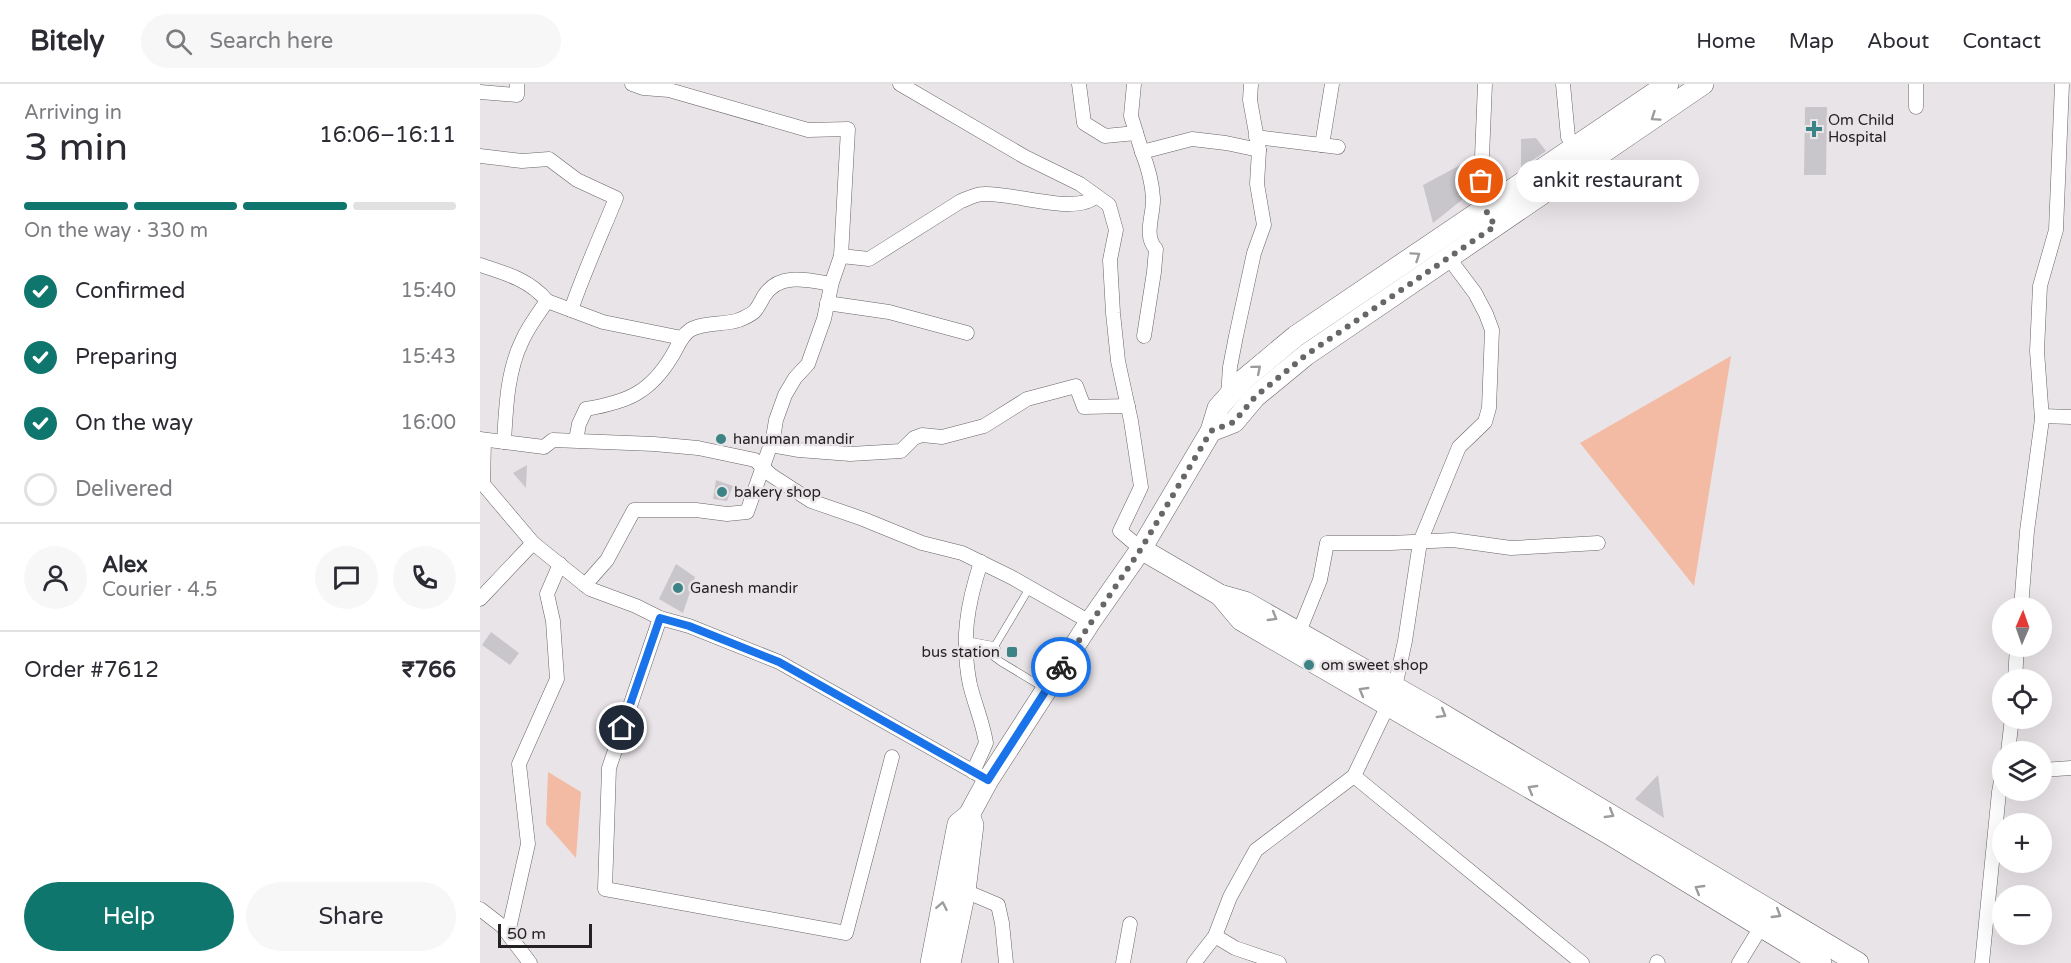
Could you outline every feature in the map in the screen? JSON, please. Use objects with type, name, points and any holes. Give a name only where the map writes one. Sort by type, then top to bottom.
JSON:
[{"type":"main road","points":[[931,963],[958,824],[969,815],[981,776],[1047,690],[1090,622],[1141,549],[1211,431],[1218,408],[1228,396],[1242,381],[1296,336],[1392,283],[1448,257],[1490,217],[1574,148],[1668,84]]},
{"type":"main road","points":[[1211,431],[1234,422],[1255,397],[1392,283],[1490,217],[1703,84]]},
{"type":"main road","points":[[1141,549],[1220,595],[1245,602],[1299,632],[1391,696],[1611,835],[1821,963]]},
{"type":"main road","points":[[1220,595],[1241,620],[1391,696],[1845,960]]},
{"type":"main road","points":[[950,963],[965,891],[973,825],[969,815]]},
{"type":"street","points":[[480,92],[517,95],[518,84]]},
{"type":"street","points":[[585,585],[607,560],[634,510],[696,510],[727,514],[747,512],[771,445],[785,394],[808,364],[824,319],[831,284],[841,256],[848,129],[808,130],[669,90],[643,88],[632,84]]},
{"type":"street","points":[[900,84],[1025,157],[1080,184],[1109,205],[1116,230],[1110,260],[1118,361],[1140,468],[1141,487],[1120,531],[1141,549]]},
{"type":"street","points":[[1079,84],[1084,123],[1105,136],[1137,133]]},
{"type":"street","points":[[1134,84],[1131,116],[1150,174],[1154,201],[1149,238],[1156,249],[1144,336]]},
{"type":"street","points":[[1228,396],[1230,367],[1236,336],[1254,253],[1264,225],[1257,184],[1257,143],[1250,100],[1251,84]]},
{"type":"street","points":[[1322,145],[1332,84]]},
{"type":"street","points":[[1485,84],[1481,181],[1490,217]]},
{"type":"street","points":[[1563,84],[1568,136],[1574,148]]},
{"type":"street","points":[[1916,84],[1916,106]]},
{"type":"street","points":[[2021,597],[2042,416],[2037,351],[2040,286],[2056,230],[2062,84]]},
{"type":"street","points":[[1142,152],[1192,139],[1338,147]]},
{"type":"street","points":[[480,156],[522,161],[549,159],[577,180],[616,198],[571,310]]},
{"type":"street","points":[[841,256],[868,259],[974,195],[996,194],[1059,203],[1087,203],[1096,196]]},
{"type":"street","points":[[1194,963],[1215,936],[1230,897],[1256,850],[1354,776],[1391,696],[1405,641],[1420,542],[1459,447],[1485,422],[1489,408],[1492,330],[1474,293],[1448,257]]},
{"type":"street","points":[[480,265],[518,278],[538,291],[547,302],[603,322],[682,338]]},
{"type":"street","points":[[576,440],[579,424],[586,409],[607,406],[629,398],[647,387],[661,375],[682,338],[690,329],[737,321],[758,311],[766,294],[781,281],[808,279],[831,284]]},
{"type":"street","points":[[504,442],[508,388],[513,366],[522,341],[547,302]]},
{"type":"street","points":[[827,303],[889,312],[968,333]]},
{"type":"street","points":[[771,445],[850,454],[901,451],[914,438],[922,435],[942,437],[984,426],[1027,399],[1076,386],[1084,407],[1128,406]]},
{"type":"street","points":[[2042,416],[2071,417]]},
{"type":"street","points":[[981,562],[966,616],[970,683],[986,743],[981,776],[779,662],[689,626],[660,618],[636,606],[590,589],[533,543],[483,484],[482,440],[544,447],[553,440],[654,444],[698,448],[755,460],[771,475],[811,501],[922,543],[962,553],[981,562],[1030,587],[1090,622]]},
{"type":"street","points":[[1299,632],[1320,580],[1327,543],[1453,540],[1511,548],[1598,543]]},
{"type":"street","points":[[480,599],[533,543]]},
{"type":"street","points":[[507,933],[528,844],[519,764],[557,678],[553,621],[547,594],[560,564]]},
{"type":"street","points":[[660,618],[609,768],[605,889],[846,933],[892,757]]},
{"type":"street","points":[[966,644],[993,650]]},
{"type":"street","points":[[2052,769],[2071,768]]},
{"type":"street","points":[[1354,776],[1581,963]]},
{"type":"street","points":[[1982,963],[1998,801]]},
{"type":"street","points":[[965,891],[998,905],[1002,923],[1005,963]]},
{"type":"street","points":[[480,911],[502,926],[530,963]]},
{"type":"street","points":[[1123,963],[1130,924]]},
{"type":"street","points":[[1739,963],[1761,927]]},
{"type":"street","points":[[1215,936],[1235,948],[1279,963]]},
{"type":"lane","points":[[1030,587],[993,650],[994,657],[1047,690]]},
{"type":"shaded area","points":[[1731,356],[1694,586],[1580,443]]},
{"type":"shaded area","points":[[548,772],[581,792],[576,858],[546,824]]},
{"type":"building","points":[[1805,107],[1827,107],[1826,175],[1804,175]]},
{"type":"building","points":[[1536,138],[1546,151],[1521,168],[1521,139]]},
{"type":"building","points":[[1466,162],[1468,195],[1433,223],[1423,185]]},
{"type":"building","points":[[527,465],[526,488],[513,473]]},
{"type":"building","name":"bakery shop","points":[[716,480],[733,486],[727,501],[713,499]]},
{"type":"building","name":"Ganesh mandir","points":[[676,564],[695,577],[683,613],[659,599]]},
{"type":"building","points":[[491,632],[519,653],[510,665],[482,645]]},
{"type":"building","points":[[1658,775],[1664,818],[1635,799]]},
{"type":"way so far","points":[[1061,667],[1141,549],[1211,431],[1234,422],[1255,397],[1306,355],[1495,226],[1485,209],[1481,181]]},
{"type":"place","name":"Om Child Hospital","points":[[1814,129]]},
{"type":"place","name":"ankit restaurant","points":[[1481,181]]},
{"type":"place","name":"hanuman mandir","points":[[721,439]]},
{"type":"place","name":"bakery shop","points":[[722,492]]},
{"type":"place","name":"Ganesh mandir","points":[[678,588]]},
{"type":"place","name":"bus station","points":[[1012,652]]},
{"type":"place","name":"om sweet shop","points":[[1309,665]]},
{"type":"route","points":[[622,728],[660,618],[689,626],[779,662],[988,780],[1061,667]]}]
